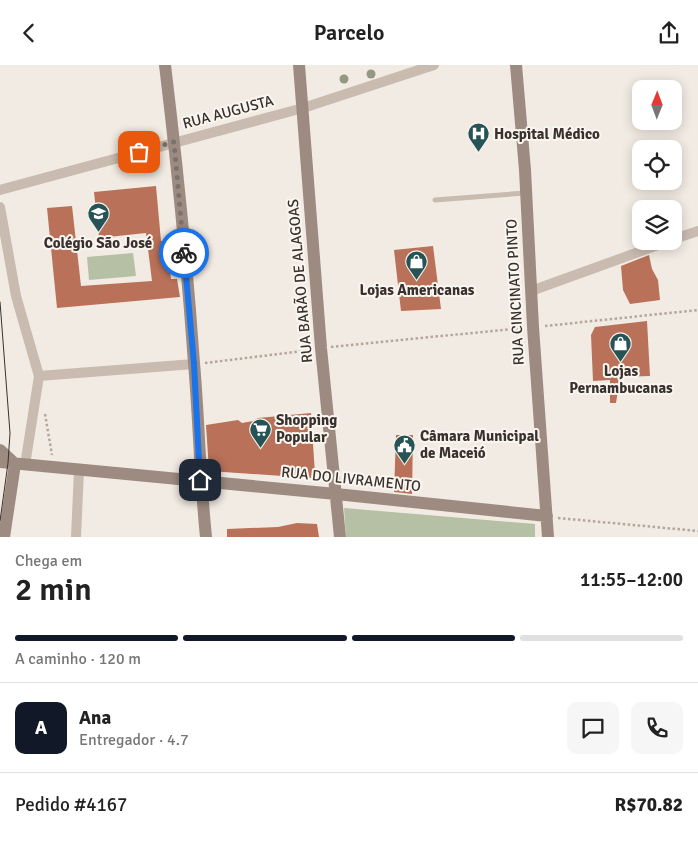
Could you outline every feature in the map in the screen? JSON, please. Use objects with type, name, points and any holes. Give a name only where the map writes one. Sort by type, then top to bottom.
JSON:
[{"type":"street","points":[[165,65],[174,142],[194,364],[200,480],[206,537]]},
{"type":"street","name":"RUA BARÃO DE ALAGOAS","points":[[298,65],[303,108],[321,348],[340,537]]},
{"type":"street","name":"RUA AUGUSTA","points":[[0,190],[303,108],[434,65]]},
{"type":"street","name":"RUA CINCINATO PINTO","points":[[516,65],[548,537]]},
{"type":"street","points":[[0,207],[16,296],[38,376],[12,464],[4,537]]},
{"type":"street","points":[[682,236],[698,231]]},
{"type":"street","points":[[531,291],[644,250]]},
{"type":"street","points":[[38,376],[194,364]]},
{"type":"street","points":[[0,450],[12,464]]},
{"type":"street","name":"RUA DO LIVRAMENTO","points":[[12,464],[200,480],[547,517]]},
{"type":"street","points":[[76,537],[79,470]]},
{"type":"lane","points":[[435,200],[526,193]]},
{"type":"path","points":[[194,364],[321,348],[698,310]]},
{"type":"path","points":[[45,412],[54,468]]},
{"type":"path","points":[[547,517],[698,531]]},
{"type":"green space","points":[[133,253],[136,276],[89,280],[87,257]]},
{"type":"green space","points":[[344,508],[535,524],[535,537],[346,537]]},
{"type":"building","points":[[156,186],[161,241],[167,241],[171,279],[177,279],[180,297],[57,308],[47,208],[72,206],[81,286],[152,281],[146,233],[99,238],[94,192]]},
{"type":"building","name":"Lojas Americanas","points":[[433,246],[441,309],[401,311],[394,250]]},
{"type":"building","points":[[649,255],[652,269],[658,280],[660,300],[630,304],[623,290],[621,266]]},
{"type":"building","name":"Lojas Pernambucanas","points":[[647,321],[650,376],[620,377],[616,403],[610,403],[610,380],[593,381],[591,335],[595,327]]},
{"type":"building","name":"Shopping Popular","points":[[311,413],[315,474],[312,478],[209,471],[206,425],[238,420],[242,423],[258,418]]},
{"type":"building","name":"Câmara Municipal de Maceió","points":[[396,435],[413,435],[412,494],[394,492]]},
{"type":"building","points":[[297,523],[317,524],[319,537],[227,537],[227,529],[278,527]]},
{"type":"tram line","points":[[0,302],[10,433],[0,521]]},
{"type":"way so far","points":[[139,152],[174,142],[184,253]]},
{"type":"place","name":"Hospital Médico","points":[[478,153]]},
{"type":"place","name":"Colégio São José","points":[[98,233]]},
{"type":"place","name":"Lojas Americanas","points":[[417,280]]},
{"type":"place","name":"Lojas Pernambucanas","points":[[621,362]]},
{"type":"place","name":"Shopping Popular","points":[[260,448]]},
{"type":"place","name":"Câmara Municipal de Maceió","points":[[404,464]]},
{"type":"route","points":[[184,253],[194,364],[200,480]]}]
